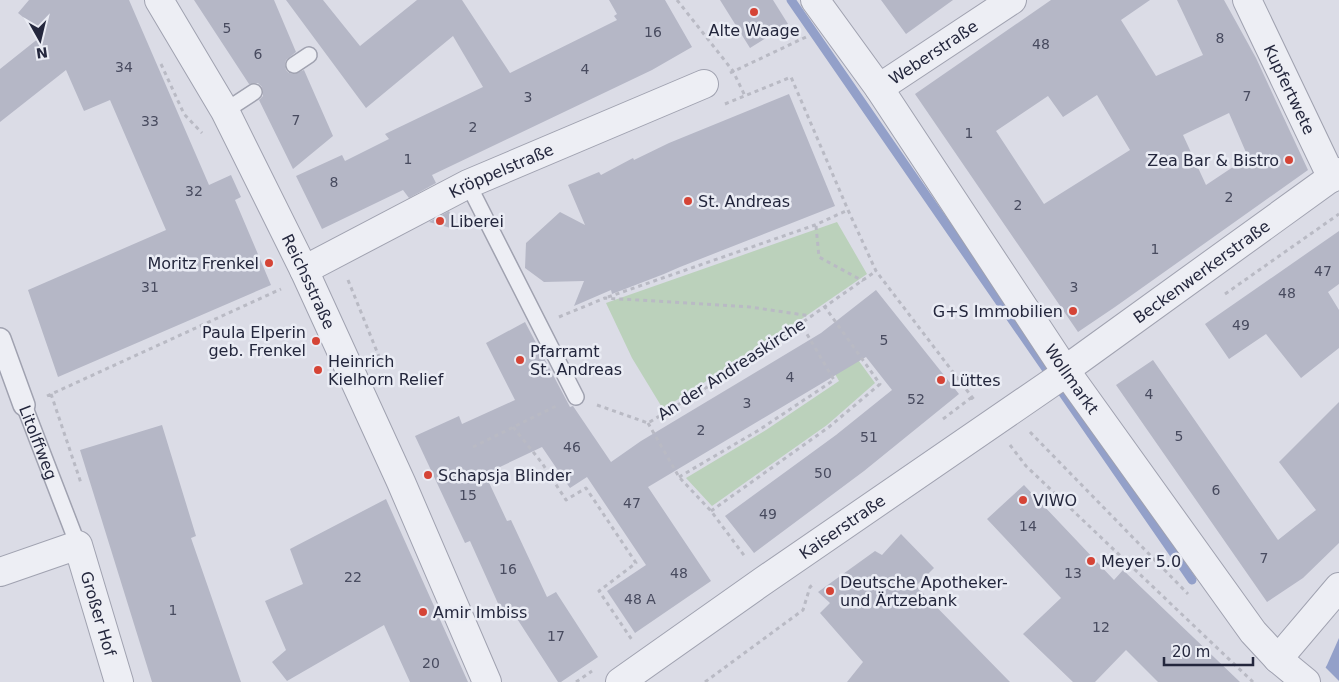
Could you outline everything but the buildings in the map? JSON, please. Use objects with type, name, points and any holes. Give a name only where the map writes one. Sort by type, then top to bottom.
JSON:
[{"type":"street","name":"Reichsstraße","points":[[159,0],[225,111],[304,270],[401,482],[487,682]]},
{"type":"street","points":[[815,0],[878,88]]},
{"type":"street","name":"Kupfertwete","points":[[1247,0],[1335,175]]},
{"type":"street","name":"Weberstraße","points":[[878,88],[1001,3]]},
{"type":"street","name":"Kröppelstraße","points":[[304,270],[468,184],[704,84]]},
{"type":"street","name":"Wollmarkt","points":[[878,88],[1058,377],[1253,632],[1293,674]]},
{"type":"street","name":"Beckenwerkerstraße","points":[[1058,377],[1335,175]]},
{"type":"street","name":"Litolffweg","points":[[0,339],[24,405]]},
{"type":"street","name":"Kaiserstraße","points":[[620,682],[1058,377]]},
{"type":"street","points":[[0,572],[78,545]]},
{"type":"street","name":"Großer Hof","points":[[78,545],[119,682]]},
{"type":"street","points":[[1293,674],[1339,588]]},
{"type":"lane","points":[[294,65],[309,55]]},
{"type":"lane","points":[[225,111],[254,92]]},
{"type":"lane","points":[[468,184],[576,397]]},
{"type":"lane","name":"Litolffweg","points":[[24,405],[78,545]]},
{"type":"path","points":[[677,0],[733,71],[745,96],[791,77],[876,271],[1002,417],[1192,597]]},
{"type":"path","points":[[733,71],[812,34]]},
{"type":"path","points":[[540,325],[605,298],[816,225],[848,210]]},
{"type":"path","points":[[816,225],[819,257],[863,281]]},
{"type":"path","points":[[24,405],[283,288],[304,270]]},
{"type":"path","name":"An der Andreaskirche","points":[[576,397],[648,423],[727,375],[876,271]]},
{"type":"path","points":[[347,277],[388,378]]},
{"type":"path","points":[[605,298],[750,307],[811,316]]},
{"type":"path","points":[[711,511],[829,427],[880,384],[825,308]]},
{"type":"path","points":[[679,477],[759,430],[834,380],[801,324]]},
{"type":"path","points":[[473,447],[576,397]]},
{"type":"path","points":[[1002,417],[1026,466],[1253,682]]},
{"type":"path","points":[[648,423],[679,477],[711,511],[763,581]]},
{"type":"path","points":[[513,428],[542,463],[566,500],[586,488],[636,563],[599,590],[634,643]]},
{"type":"path","points":[[705,682],[803,610],[810,587],[818,581]]},
{"type":"green space","points":[[837,222],[867,274],[787,329],[663,409],[632,358],[606,303]]},
{"type":"green space","points":[[848,346],[875,383],[827,425],[712,506],[686,478],[766,430],[839,381],[827,360]]},
{"type":"water","points":[[1339,638],[1339,682],[1317,682],[1327,665]]},
{"type":"pier","points":[[1324,666],[1339,681],[1339,682],[1316,682]]},
{"type":"waterway","points":[[791,0],[1192,580]]},
{"type":"place","name":"Alte Waage","points":[[754,12]]},
{"type":"place","name":"Zea Bar & Bistro","points":[[1289,160]]},
{"type":"place","name":"St. Andreas","points":[[688,201]]},
{"type":"place","name":"Liberei","points":[[440,221]]},
{"type":"place","name":"Moritz Frenkel","points":[[269,263]]},
{"type":"place","name":"G+S Immobilien","points":[[1073,311]]},
{"type":"place","name":"Paula Elperin geb. Frenkel","points":[[316,341]]},
{"type":"place","name":"Pfarramt St. Andreas","points":[[520,360]]},
{"type":"place","name":"Heinrich Kielhorn Relief","points":[[318,370]]},
{"type":"place","name":"Lüttes","points":[[941,380]]},
{"type":"place","name":"Schapsja Blinder","points":[[428,475]]},
{"type":"place","name":"VIWO","points":[[1023,500]]},
{"type":"place","name":"Meyer 5.0","points":[[1091,561]]},
{"type":"place","name":"Deutsche Apotheker- und Ärtzebank","points":[[830,591]]},
{"type":"place","name":"Amir Imbiss","points":[[423,612]]}]
